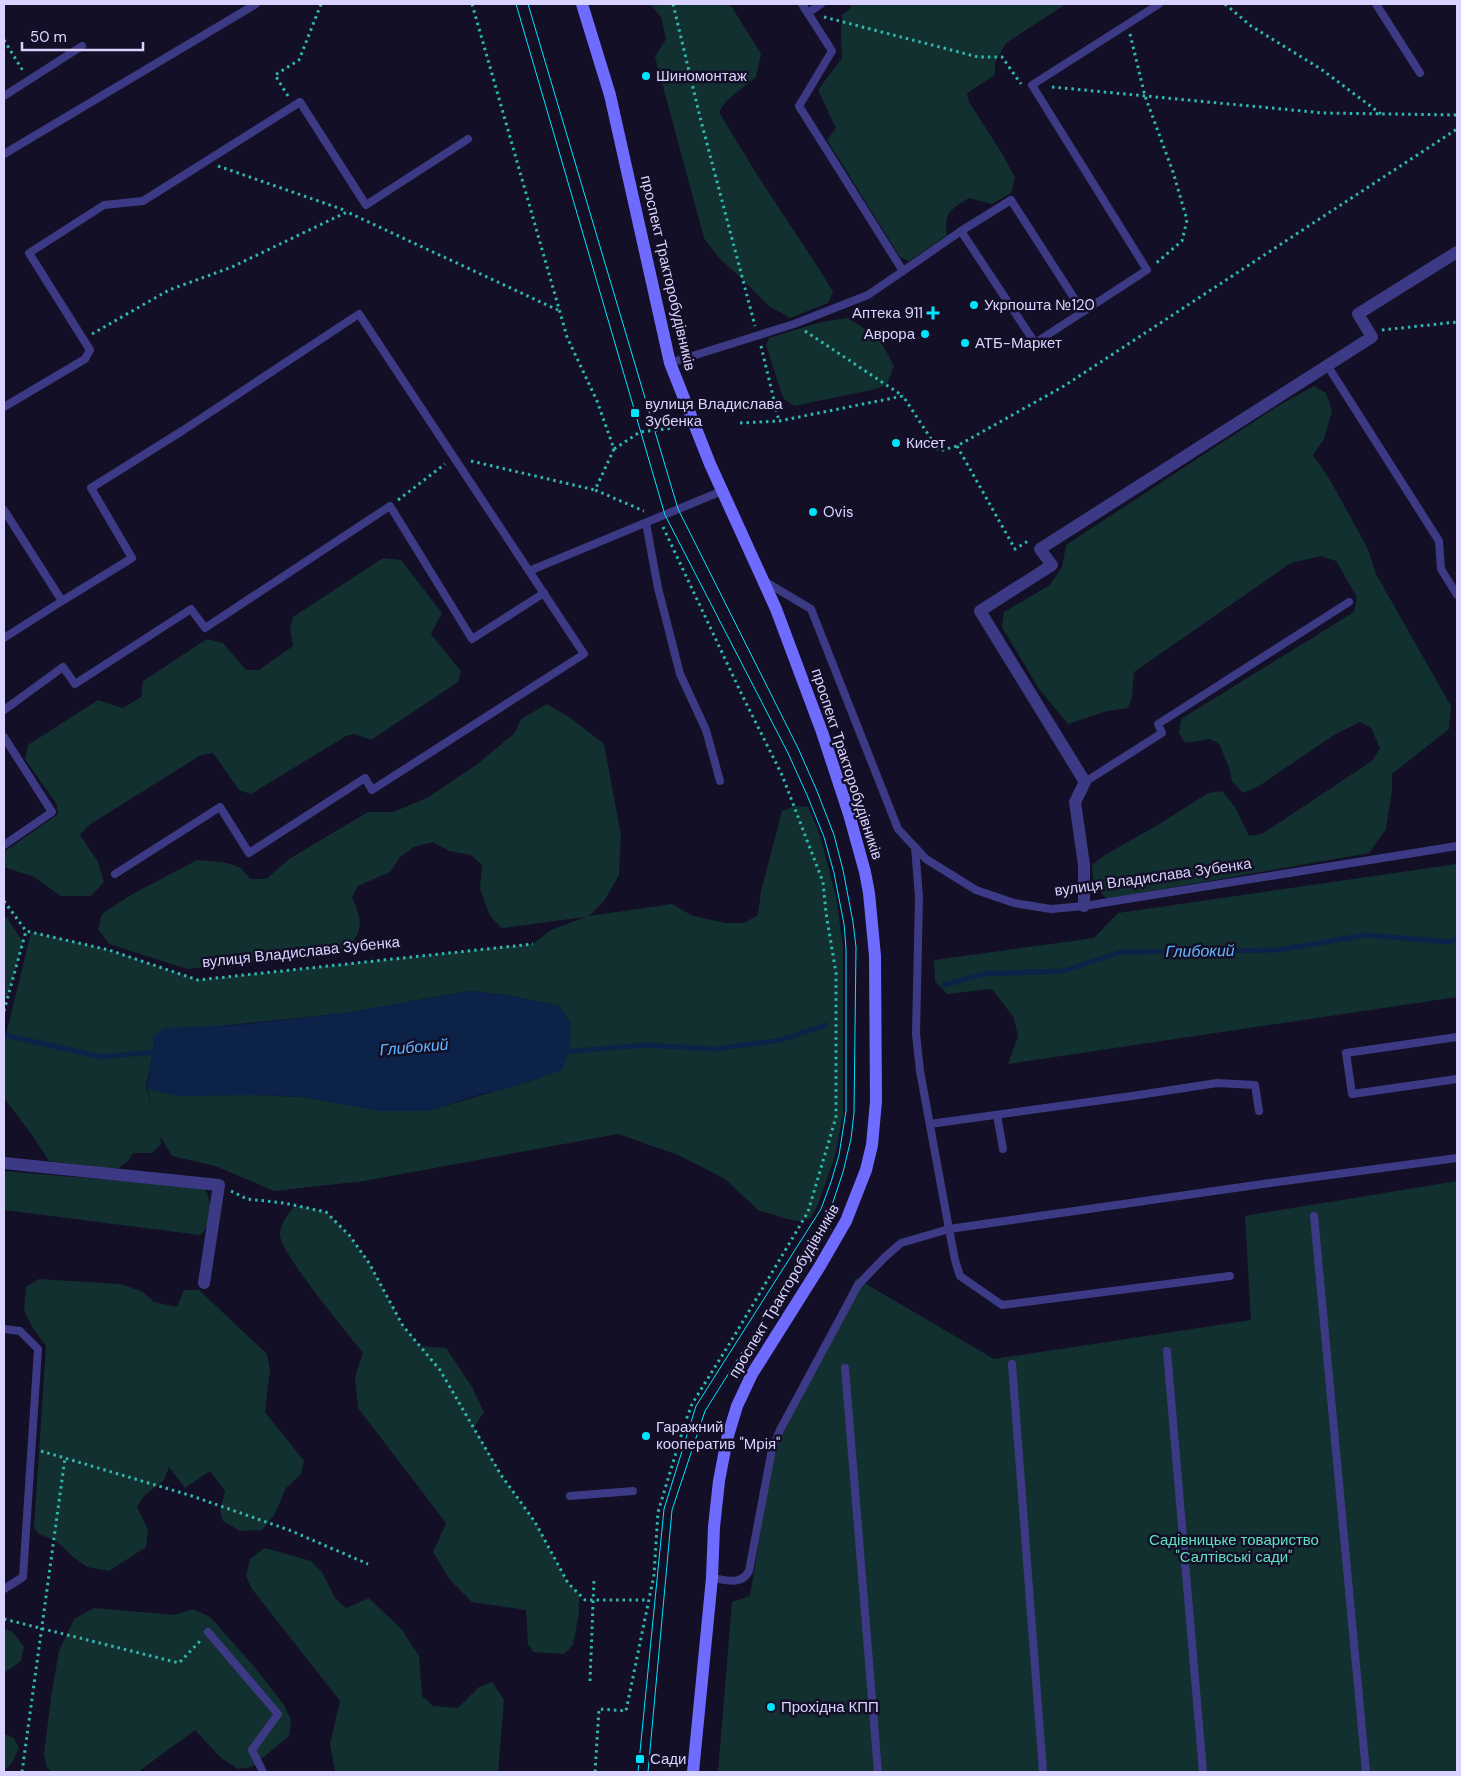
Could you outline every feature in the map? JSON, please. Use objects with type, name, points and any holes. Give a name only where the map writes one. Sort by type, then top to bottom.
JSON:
[{"type":"main road","name":"проспект Тракторобудівників","points":[[582,4],[610,95],[670,363],[722,492],[764,580],[797,664],[859,844],[869,893],[875,956],[876,1101],[872,1144],[858,1194],[846,1221],[820,1266],[752,1374],[737,1406],[727,1439],[719,1481],[714,1527],[712,1578],[693,1772]]},
{"type":"street","points":[[1084,906],[1084,864],[1076,802],[1085,782],[980,611],[1052,565],[1040,549],[1372,336],[1358,314],[1457,252]]},
{"type":"street","points":[[4,1163],[219,1185],[204,1282]]},
{"type":"lane","points":[[4,154],[256,4]]},
{"type":"lane","points":[[802,4],[832,51],[799,106],[903,271]]},
{"type":"lane","points":[[808,13],[821,4]]},
{"type":"lane","points":[[961,231],[1035,343],[1147,270],[1032,85],[1159,4]]},
{"type":"lane","points":[[1376,4],[1420,73]]},
{"type":"lane","points":[[4,96],[82,46]]},
{"type":"lane","points":[[4,407],[85,359],[90,350],[29,253],[104,205],[143,201],[300,102],[366,205],[468,139]]},
{"type":"lane","points":[[670,363],[794,324],[868,295],[961,231],[1011,200],[1083,312]]},
{"type":"lane","points":[[4,638],[132,558],[91,488],[182,431],[359,314],[584,654],[372,790],[365,778],[249,853],[220,807],[115,874]]},
{"type":"lane","points":[[1327,365],[1439,541],[1441,569],[1456,590]]},
{"type":"lane","points":[[530,571],[722,492]]},
{"type":"lane","points":[[4,710],[63,667],[75,684],[191,609],[205,628],[390,506],[472,639],[544,593]]},
{"type":"lane","points":[[4,510],[62,601]]},
{"type":"lane","points":[[646,522],[658,588],[680,674],[706,730],[720,781]]},
{"type":"lane","name":"вулиця Владислава Зубенка","points":[[764,580],[811,609],[898,829],[926,859],[976,890],[1014,903],[1051,909],[1084,906],[1457,846]]},
{"type":"lane","points":[[1085,782],[1162,733],[1158,724],[1349,602]]},
{"type":"lane","points":[[4,738],[52,812],[4,845]]},
{"type":"lane","points":[[915,847],[919,897],[916,1034],[920,1071],[955,1260],[960,1276],[1002,1305],[1230,1276]]},
{"type":"lane","points":[[1457,1037],[1346,1053],[1352,1094],[1457,1078]]},
{"type":"lane","points":[[930,1124],[1217,1082],[1255,1085],[1259,1110]]},
{"type":"lane","points":[[997,1115],[1003,1149]]},
{"type":"lane","points":[[712,1578],[741,1581],[746,1578],[749,1571],[772,1449],[780,1430],[858,1285],[884,1257],[901,1243],[949,1229],[1457,1158]]},
{"type":"lane","points":[[1314,1216],[1366,1772]]},
{"type":"lane","points":[[4,1329],[20,1330],[38,1349],[23,1577],[4,1589]]},
{"type":"lane","points":[[1167,1351],[1203,1772]]},
{"type":"lane","points":[[1012,1364],[1043,1772]]},
{"type":"lane","points":[[845,1368],[878,1772]]},
{"type":"lane","points":[[570,1496],[633,1491]]},
{"type":"lane","points":[[208,1632],[278,1714],[252,1750],[263,1772]]},
{"type":"path","points":[[294,106],[274,75],[299,60],[321,4]]},
{"type":"path","points":[[472,4],[566,337],[597,402],[614,449]]},
{"type":"path","points":[[673,4],[700,117],[779,421]]},
{"type":"path","points":[[1225,4],[1250,26],[1321,69],[1381,114]]},
{"type":"path","points":[[1127,24],[1145,96],[1173,172],[1186,220],[1182,241],[1147,270]]},
{"type":"path","points":[[4,40],[29,80]]},
{"type":"path","points":[[1323,113],[1457,115]]},
{"type":"path","points":[[794,324],[903,396],[939,451],[956,446],[1064,386],[1457,129]]},
{"type":"path","points":[[206,161],[347,212],[558,310]]},
{"type":"path","points":[[83,340],[168,290],[232,268],[347,212]]},
{"type":"path","points":[[1369,331],[1457,322]]},
{"type":"path","points":[[740,423],[779,421],[903,396]]},
{"type":"path","points":[[595,490],[614,449],[640,432],[674,428]]},
{"type":"path","points":[[956,446],[1015,549],[1032,538]]},
{"type":"path","points":[[390,506],[454,457],[595,490],[659,517],[742,695],[782,775],[823,882],[836,973],[836,1117],[808,1212],[692,1404],[658,1512],[654,1575],[626,1711],[599,1709],[595,1772]]},
{"type":"path","points":[[4,901],[26,931],[4,1011]]},
{"type":"path","name":"вулиця Владислава Зубенка","points":[[26,931],[109,950],[198,980],[533,944]]},
{"type":"path","points":[[219,1185],[247,1199],[284,1203],[326,1212],[350,1236],[369,1263],[403,1326],[440,1370],[501,1475],[534,1522],[568,1583],[585,1600],[648,1600]]},
{"type":"path","points":[[32,1449],[189,1495],[280,1526],[368,1564]]},
{"type":"path","points":[[22,1772],[65,1458]]},
{"type":"path","points":[[590,1681],[594,1579]]},
{"type":"path","points":[[4,1619],[179,1663],[208,1632]]},
{"type":"green space","points":[[650,4],[730,4],[761,54],[756,77],[726,101],[719,112],[833,292],[828,303],[790,318],[769,306],[719,258],[704,238],[655,57],[666,39],[661,17]]},
{"type":"green space","points":[[851,4],[1066,4],[1006,43],[995,63],[995,75],[967,93],[969,102],[1003,155],[1015,178],[1011,193],[992,204],[969,198],[958,205],[948,216],[947,235],[909,261],[900,257],[827,140],[836,128],[818,90],[842,58],[842,15],[851,8]]},
{"type":"green space","points":[[848,318],[879,338],[894,366],[887,384],[876,389],[794,406],[783,398],[766,345],[769,338],[821,322]]},
{"type":"green space","points":[[1314,386],[1326,393],[1332,411],[1324,439],[1313,455],[1330,480],[1368,549],[1376,574],[1451,706],[1449,729],[1392,774],[1392,790],[1386,829],[1369,853],[1107,899],[1095,884],[1092,865],[1105,855],[1208,793],[1222,791],[1235,807],[1249,836],[1262,834],[1372,761],[1380,748],[1371,728],[1360,722],[1334,735],[1259,786],[1243,793],[1232,781],[1229,767],[1219,744],[1210,739],[1185,743],[1179,733],[1181,719],[1354,612],[1357,597],[1336,561],[1321,556],[1291,563],[1134,672],[1132,697],[1128,708],[1107,711],[1068,724],[1039,689],[1002,627],[1004,612],[1050,585],[1062,567],[1066,545],[1276,407]]},
{"type":"green space","points":[[383,558],[401,560],[442,613],[431,634],[461,671],[458,682],[371,740],[354,734],[346,736],[251,794],[239,790],[213,753],[201,755],[89,825],[80,835],[98,862],[104,882],[91,896],[61,896],[34,877],[4,867],[4,852],[58,814],[57,805],[25,759],[28,745],[98,700],[123,708],[141,697],[143,681],[207,639],[223,643],[246,670],[259,670],[293,646],[290,629],[293,617]]},
{"type":"green space","points":[[547,704],[572,719],[604,744],[621,835],[619,875],[604,901],[589,916],[672,904],[693,916],[726,923],[744,923],[758,915],[761,891],[782,811],[795,806],[808,807],[820,835],[836,897],[843,947],[843,1115],[835,1156],[811,1218],[798,1221],[758,1210],[725,1179],[678,1155],[618,1134],[364,1181],[274,1191],[215,1166],[172,1156],[160,1136],[161,1144],[152,1153],[133,1153],[128,1161],[117,1169],[49,1161],[4,1098],[4,1043],[31,932],[109,950],[198,980],[533,944],[551,930],[585,917],[502,928],[490,916],[480,889],[482,865],[471,855],[449,851],[433,842],[414,847],[400,857],[390,872],[358,886],[352,897],[358,912],[359,931],[345,950],[187,969],[109,944],[98,929],[102,914],[129,896],[197,860],[227,863],[241,868],[250,879],[266,879],[289,859],[368,812],[393,812],[427,798],[476,765],[515,733],[521,719]],"holes":[[[470,991],[506,995],[560,1006],[570,1023],[569,1052],[540,1078],[428,1111],[381,1111],[303,1097],[155,1091],[147,1087],[151,1106],[146,1087],[153,1052],[153,1036],[202,1028],[345,1013]]]},
{"type":"green space","points":[[1457,864],[1457,997],[1008,1064],[1018,1037],[1014,1018],[992,989],[947,994],[935,981],[934,960],[1094,938],[1118,913]]},
{"type":"green space","points":[[4,916],[23,942],[8,996],[4,997]]},
{"type":"green space","points":[[4,1171],[205,1188],[209,1200],[210,1219],[205,1230],[200,1235],[4,1210]]},
{"type":"green space","name":"Садівницьке товариство \"Салтівські сади\"","points":[[1457,1181],[1457,1772],[718,1772],[732,1602],[750,1596],[773,1454],[856,1278],[994,1359],[1251,1320],[1245,1216]]},
{"type":"green space","points":[[295,1205],[326,1212],[350,1236],[369,1263],[403,1326],[420,1346],[446,1348],[472,1387],[484,1412],[474,1427],[501,1475],[535,1522],[568,1583],[579,1594],[579,1612],[573,1645],[564,1654],[533,1652],[528,1644],[526,1610],[472,1602],[450,1580],[433,1552],[446,1523],[358,1408],[355,1377],[363,1353],[303,1276],[292,1260],[280,1236],[284,1220]]},
{"type":"green space","points":[[39,1279],[121,1284],[143,1292],[154,1302],[177,1307],[184,1290],[199,1290],[267,1354],[270,1370],[265,1412],[304,1461],[301,1474],[286,1488],[275,1514],[262,1530],[240,1531],[223,1521],[220,1511],[225,1491],[210,1471],[185,1488],[169,1467],[164,1480],[144,1496],[137,1507],[148,1529],[146,1547],[109,1571],[87,1567],[56,1541],[39,1534],[34,1528],[46,1346],[32,1327],[24,1310],[26,1287]]},
{"type":"green space","points":[[265,1548],[311,1561],[322,1572],[335,1598],[346,1608],[369,1598],[402,1630],[419,1656],[422,1696],[433,1706],[458,1708],[479,1687],[492,1682],[504,1700],[498,1772],[335,1772],[330,1744],[340,1701],[252,1589],[246,1576],[250,1559]]},
{"type":"green space","points":[[94,1608],[174,1615],[193,1609],[210,1617],[252,1664],[284,1705],[291,1720],[289,1736],[252,1767],[238,1769],[220,1757],[195,1730],[138,1772],[52,1772],[47,1768],[44,1754],[59,1651],[74,1619]]},
{"type":"green space","points":[[4,1629],[13,1632],[24,1647],[21,1661],[4,1673]]},
{"type":"green space","points":[[4,1734],[14,1738],[19,1748],[13,1761],[4,1772]]},
{"type":"water","points":[[470,991],[506,995],[560,1006],[570,1023],[569,1052],[562,1070],[516,1086],[428,1111],[381,1111],[303,1097],[261,1095],[178,1096],[155,1091],[147,1087],[153,1052],[153,1036],[165,1028],[237,1025],[345,1013]]},
{"type":"waterway","name":"Глибокий","points":[[945,985],[984,974],[1064,971],[1121,952],[1278,950],[1366,935],[1448,942],[1457,939]]},
{"type":"waterway","name":"Глибокий","points":[[563,1052],[644,1045],[715,1049],[781,1040],[826,1025]]},
{"type":"waterway","name":"Глибокий","points":[[4,1035],[102,1057],[158,1053]]},
{"type":"tram line","points":[[516,4],[665,515],[788,753],[807,795],[824,837],[834,873],[844,924],[846,948],[846,1111],[839,1155],[821,1209],[696,1406],[664,1509],[638,1772]]},
{"type":"tram line","points":[[528,4],[678,509],[798,748],[817,791],[834,835],[843,870],[856,947],[854,1113],[851,1139],[843,1172],[829,1214],[705,1411],[672,1510],[648,1772]]},
{"type":"place","name":"Шиномонтаж","points":[[646,76]]},
{"type":"place","name":"Укрпошта №120","points":[[974,305]]},
{"type":"place","name":"Аптека 911","points":[[933,313]]},
{"type":"place","name":"Аврора","points":[[925,334]]},
{"type":"place","name":"АТБ-Маркет","points":[[965,343]]},
{"type":"place","name":"вулиця Владислава Зубенка","points":[[635,413]]},
{"type":"place","name":"Кисет","points":[[896,443]]},
{"type":"place","name":"Ovis","points":[[813,512]]},
{"type":"place","name":"Гаражний кооператив \"Мрія\"","points":[[646,1436]]},
{"type":"place","name":"Прохідна КПП","points":[[771,1707]]},
{"type":"place","name":"Сади","points":[[640,1759]]}]
